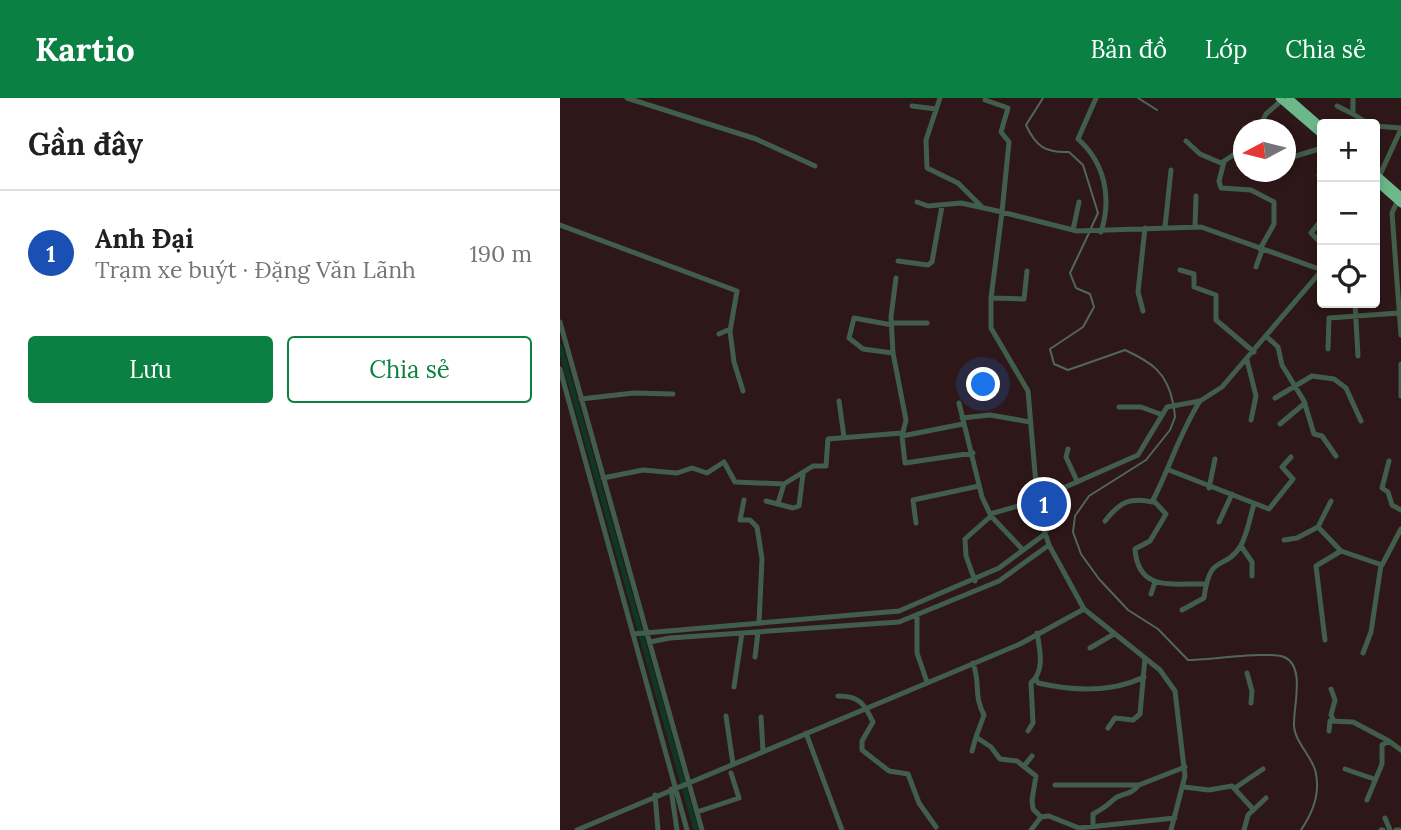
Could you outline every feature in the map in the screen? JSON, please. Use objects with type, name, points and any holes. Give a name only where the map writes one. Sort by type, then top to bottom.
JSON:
[{"type":"highway","points":[[1284,99],[1317,123]]},
{"type":"highway","points":[[1284,99],[1317,130]]},
{"type":"highway","points":[[1378,182],[1400,200]]},
{"type":"street","points":[[627,98],[756,139],[815,166]]},
{"type":"street","points":[[940,98],[926,140],[927,168],[958,183],[982,207]]},
{"type":"street","points":[[1096,98],[1078,139],[1098,163],[1107,195],[1108,208],[1101,232]]},
{"type":"street","points":[[1353,98],[1353,114]]},
{"type":"street","points":[[1264,119],[1284,99]]},
{"type":"street","points":[[985,100],[1008,108],[1001,132],[1009,142],[991,298],[992,332],[1025,382],[1030,401],[1039,500],[1045,507],[1045,534],[1049,545],[1084,609],[1163,672],[1175,691],[1185,767],[1184,787],[1171,830]]},
{"type":"street","points":[[912,106],[936,109]]},
{"type":"street","points":[[1337,106],[1361,119]]},
{"type":"street","points":[[1380,126],[1401,128],[1380,172]]},
{"type":"street","points":[[1186,141],[1205,157],[1224,162]]},
{"type":"street","points":[[1296,156],[1317,150]]},
{"type":"street","points":[[1233,156],[1224,162],[1219,181],[1221,188],[1251,190],[1274,202],[1274,225],[1261,250],[1256,267]]},
{"type":"street","points":[[1165,227],[1171,170]]},
{"type":"street","points":[[1195,227],[1196,196]]},
{"type":"street","points":[[1400,200],[1392,213],[1401,335]]},
{"type":"street","points":[[917,202],[942,205],[961,203],[1075,231],[1101,232],[1165,227],[1216,230],[1261,250],[1317,269]]},
{"type":"street","points":[[1075,231],[1079,202]]},
{"type":"street","points":[[898,261],[928,265],[932,262],[942,205]]},
{"type":"street","points":[[560,225],[735,290],[730,329],[734,362],[743,391]]},
{"type":"street","points":[[1317,225],[1311,233],[1317,239]]},
{"type":"street","points":[[1143,311],[1138,292],[1145,228]]},
{"type":"street","points":[[1180,270],[1194,274],[1194,287],[1197,291],[1216,296],[1218,322],[1254,352]]},
{"type":"street","points":[[991,298],[1024,299],[1027,271]]},
{"type":"street","points":[[1045,507],[1061,489],[1138,456],[1160,414],[1167,407],[1200,401],[1222,387],[1317,277]]},
{"type":"street","points":[[896,278],[892,324],[893,353],[906,418],[902,435],[907,464],[973,453]]},
{"type":"street","points":[[1355,308],[1357,356]]},
{"type":"street","points":[[1328,349],[1329,318],[1399,313]]},
{"type":"street","points":[[893,353],[863,349],[849,338],[854,318],[892,324],[927,323]]},
{"type":"street","points":[[560,322],[603,478],[680,785],[697,812],[702,830]]},
{"type":"street","points":[[719,334],[730,329]]},
{"type":"street","points":[[1267,337],[1278,347],[1280,359],[1305,403],[1314,434],[1322,436],[1336,456]]},
{"type":"street","points":[[1247,360],[1256,396],[1251,420]]},
{"type":"street","points":[[1401,364],[1401,396]]},
{"type":"street","points":[[560,369],[641,633],[650,642],[687,830]]},
{"type":"street","points":[[1275,398],[1317,375],[1322,379],[1338,380],[1346,388],[1361,421]]},
{"type":"street","points":[[581,399],[634,393],[673,394]]},
{"type":"street","points":[[839,401],[844,438]]},
{"type":"street","points":[[1153,502],[1169,470],[1182,433],[1200,401]]},
{"type":"street","points":[[1280,424],[1305,403]]},
{"type":"street","points":[[959,404],[979,486],[991,515],[1023,550]]},
{"type":"street","points":[[1119,407],[1141,407],[1160,414]]},
{"type":"street","points":[[603,478],[648,470],[677,473],[692,468],[707,473],[724,462],[736,482],[784,484],[815,465],[826,466],[828,439],[902,435],[990,415],[1030,422]]},
{"type":"street","points":[[1068,449],[1066,457],[1077,481]]},
{"type":"street","points":[[1169,470],[1209,488],[1272,508],[1276,496],[1293,479],[1282,467],[1291,457]]},
{"type":"street","points":[[1209,488],[1215,459]]},
{"type":"street","points":[[1389,461],[1382,488],[1388,492],[1392,505],[1401,510]]},
{"type":"street","points":[[766,501],[793,508],[799,506],[803,474]]},
{"type":"street","points":[[778,503],[784,484]]},
{"type":"street","points":[[916,523],[913,500],[979,486]]},
{"type":"street","points":[[1219,522],[1232,494]]},
{"type":"street","points":[[1105,521],[1115,508],[1130,499],[1153,502],[1166,514],[1150,541],[1137,545],[1139,571],[1155,582],[1205,584]]},
{"type":"street","points":[[744,500],[740,520],[754,522],[757,527],[762,559],[759,622]]},
{"type":"street","points":[[975,581],[966,556],[965,539],[991,515],[1039,500]]},
{"type":"street","points":[[1284,540],[1297,538],[1318,527],[1331,502]]},
{"type":"street","points":[[1182,610],[1204,598],[1205,584],[1214,565],[1241,546],[1254,504]]},
{"type":"street","points":[[1318,527],[1341,551],[1381,565]]},
{"type":"street","points":[[1363,653],[1371,632],[1381,565],[1401,529]]},
{"type":"street","points":[[641,633],[900,611],[975,581],[1045,534]]},
{"type":"street","points":[[650,642],[902,621],[999,581],[1049,545]]},
{"type":"street","points":[[1241,546],[1252,562],[1252,576]]},
{"type":"street","points":[[1325,640],[1316,566],[1341,551]]},
{"type":"street","points":[[1127,565],[1137,564]]},
{"type":"street","points":[[1151,594],[1155,582]]},
{"type":"street","points":[[577,830],[974,663],[1084,609]]},
{"type":"street","points":[[900,611],[902,621]]},
{"type":"street","points":[[917,615],[917,653],[927,682]]},
{"type":"street","points":[[755,657],[758,632]]},
{"type":"street","points":[[734,687],[742,633]]},
{"type":"street","points":[[1028,731],[1033,723],[1031,683],[1036,679],[1041,653],[1037,633]]},
{"type":"street","points":[[1090,648],[1114,634]]},
{"type":"street","points":[[1108,728],[1116,718],[1133,720],[1139,717],[1145,658]]},
{"type":"street","points":[[972,751],[984,716],[977,704],[978,678],[974,663]]},
{"type":"street","points":[[1247,673],[1252,691],[1251,703]]},
{"type":"street","points":[[1036,679],[1038,683],[1065,690],[1123,686],[1144,677]]},
{"type":"street","points":[[1331,689],[1335,700],[1331,715],[1334,721]]},
{"type":"street","points":[[838,696],[858,698],[866,708],[873,722],[862,741],[862,750],[889,771],[908,774],[919,803],[936,827]]},
{"type":"street","points":[[726,716],[733,764]]},
{"type":"street","points":[[761,717],[764,751]]},
{"type":"street","points":[[1329,731],[1328,724],[1334,721],[1364,726],[1401,750]]},
{"type":"street","points":[[806,733],[842,830]]},
{"type":"street","points":[[976,737],[991,747],[1000,759],[1012,759],[1036,776],[1033,809],[1041,817]]},
{"type":"street","points":[[1367,800],[1382,764],[1381,748],[1389,741]]},
{"type":"street","points":[[1024,766],[1032,756]]},
{"type":"street","points":[[1055,785],[1139,785],[1185,767]]},
{"type":"street","points":[[1235,788],[1263,769]]},
{"type":"street","points":[[1345,769],[1374,779]]},
{"type":"street","points":[[697,812],[739,798],[731,773]]},
{"type":"street","points":[[677,830],[680,785]]},
{"type":"street","points":[[1089,828],[1093,814],[1108,808],[1118,797],[1130,794],[1139,785]]},
{"type":"street","points":[[1184,787],[1202,791],[1230,786],[1235,788],[1253,809]]},
{"type":"street","points":[[655,795],[658,830]]},
{"type":"street","points":[[1244,830],[1246,820],[1253,809],[1266,798]]},
{"type":"street","points":[[1031,830],[1041,817],[1049,816],[1067,827],[1089,828],[1175,818]]},
{"type":"street","points":[[1385,818],[1390,830]]},
{"type":"waterway","points":[[1043,98],[1026,125],[1034,139],[1043,147],[1069,152],[1083,165],[1098,213],[1091,228]]},
{"type":"waterway","points":[[1138,98],[1157,110]]},
{"type":"waterway","points":[[1089,233],[1070,273],[1076,288],[1090,294],[1094,307],[1083,327],[1050,349],[1054,364],[1068,370],[1125,350],[1156,369],[1167,383],[1173,403]]},
{"type":"waterway","points":[[560,346],[696,830]]},
{"type":"waterway","points":[[1174,408],[1175,417],[1170,430],[1146,460],[1089,496],[1075,516],[1073,532],[1081,554],[1099,579],[1128,610],[1158,629],[1188,660],[1277,655],[1291,662],[1297,678],[1295,732],[1315,768],[1317,781],[1314,804],[1301,830]]},
{"type":"place","name":"Anh Đại","points":[[1044,504]]}]
